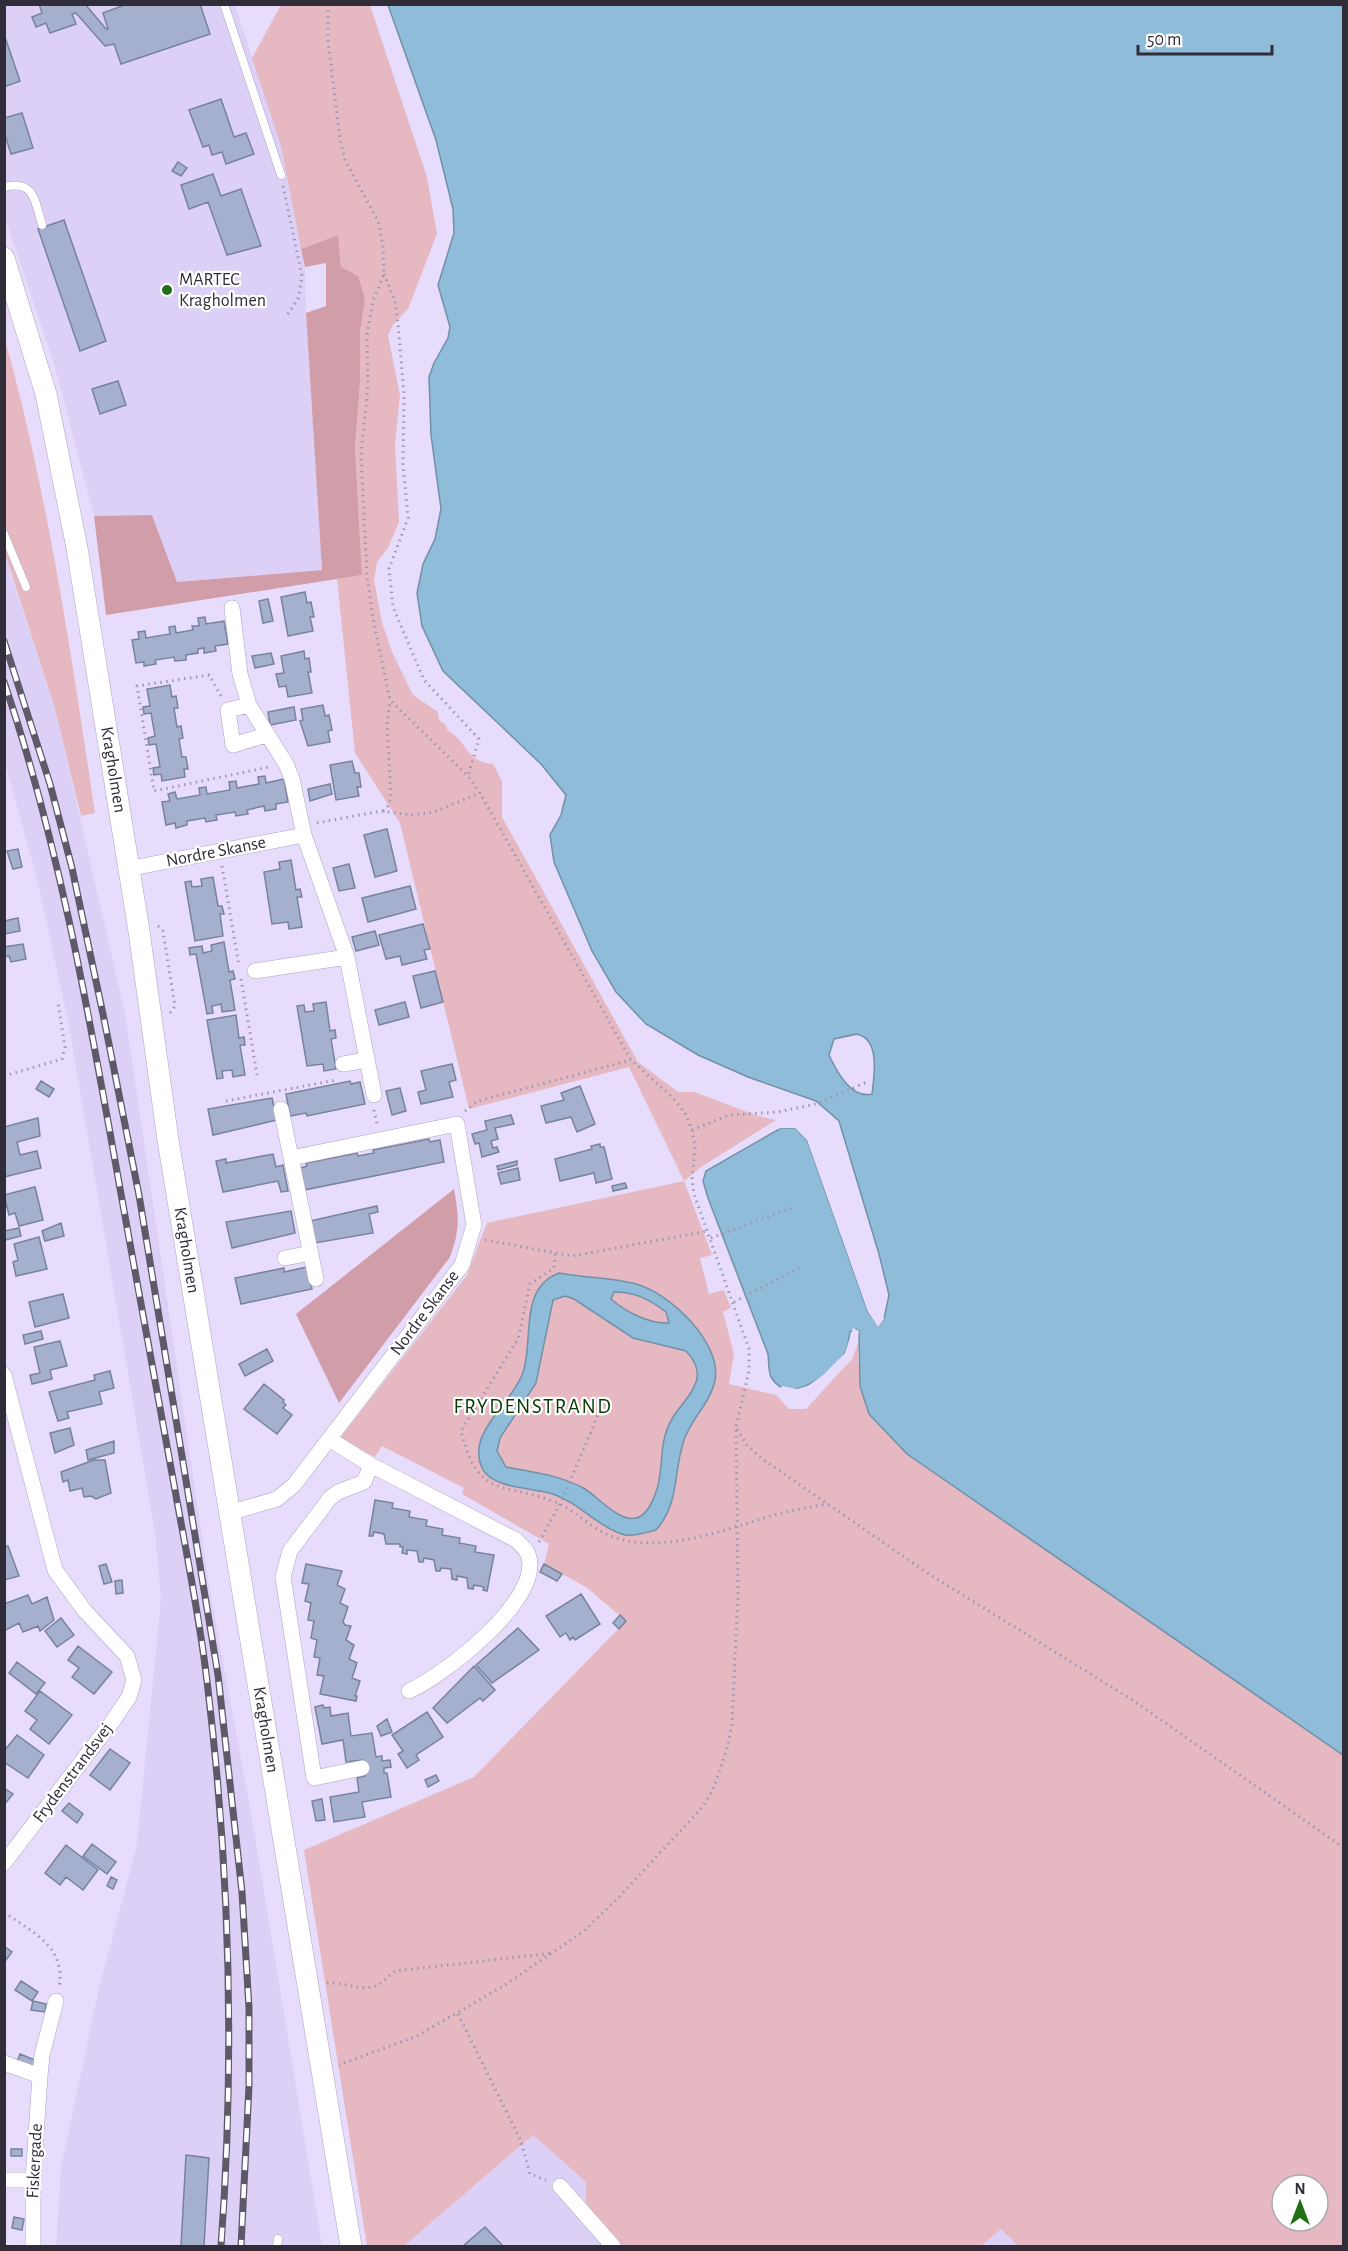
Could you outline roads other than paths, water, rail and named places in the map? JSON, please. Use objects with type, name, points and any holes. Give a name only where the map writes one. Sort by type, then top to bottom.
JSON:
[{"type":"street","name":"Kragholmen","points":[[4,258],[29,333],[58,448],[77,548],[229,1513],[351,2247]]},
{"type":"street","points":[[232,608],[240,674],[249,705],[286,764],[292,779],[304,836],[347,957],[374,1095]]},
{"type":"street","points":[[249,705],[228,710],[233,745],[266,735]]},
{"type":"street","name":"Nordre Skanse","points":[[128,869],[304,836]]},
{"type":"street","points":[[255,971],[347,957]]},
{"type":"street","points":[[342,1072],[367,1060]]},
{"type":"street","points":[[281,1109],[316,1278]]},
{"type":"street","name":"Nordre Skanse","points":[[229,1513],[277,1499],[294,1485],[462,1265],[474,1225],[457,1124],[291,1158]]},
{"type":"street","points":[[285,1258],[311,1253]]},
{"type":"street","name":"Frydenstrandsvej","points":[[4,1375],[55,1570],[84,1610],[128,1656],[134,1680],[129,1697],[112,1722],[4,1863]]},
{"type":"street","points":[[329,1439],[371,1466],[516,1540],[528,1554],[529,1567],[525,1582],[505,1617],[429,1682],[409,1691]]},
{"type":"street","points":[[362,1767],[314,1778],[283,1577],[290,1551],[330,1498],[364,1482],[371,1466]]},
{"type":"street","name":"Fiskergade","points":[[33,2247],[33,2180],[40,2076],[42,2055],[56,2001]]},
{"type":"street","points":[[4,2063],[40,2076]]},
{"type":"street","points":[[4,2180],[33,2180]]},
{"type":"street","points":[[560,2186],[614,2247]]},
{"type":"lane","points":[[224,4],[281,175]]},
{"type":"lane","points":[[4,187],[21,184],[27,187],[32,193],[42,225]]},
{"type":"lane","points":[[4,534],[26,587]]},
{"type":"water","points":[[388,5],[1343,5],[1343,1755],[907,1454],[869,1414],[860,1386],[859,1331],[856,1329],[850,1332],[844,1354],[830,1370],[810,1384],[788,1389],[779,1386],[771,1377],[768,1354],[703,1181],[706,1171],[781,1128],[795,1128],[807,1140],[868,1312],[878,1326],[884,1319],[889,1295],[839,1121],[816,1101],[748,1077],[698,1055],[646,1024],[616,992],[592,951],[554,862],[550,835],[561,815],[566,795],[541,764],[443,671],[422,626],[417,593],[423,564],[435,539],[441,509],[431,435],[429,377],[448,338],[450,327],[438,285],[454,233],[453,209],[436,140]],"holes":[[[856,1034],[864,1037],[873,1050],[872,1094],[864,1094],[851,1088],[836,1069],[829,1055],[834,1039]]]},
{"type":"water","points":[[559,1273],[627,1282],[649,1289],[678,1309],[691,1322],[710,1351],[715,1366],[713,1388],[687,1432],[673,1498],[664,1520],[656,1530],[625,1535],[605,1526],[559,1497],[494,1480],[482,1468],[479,1455],[480,1443],[492,1419],[522,1375],[526,1362],[532,1304],[537,1291],[546,1281]],"holes":[[[614,1292],[629,1293],[648,1300],[666,1312],[669,1323],[654,1322],[631,1313],[611,1299]],[[565,1296],[574,1299],[633,1338],[686,1351],[697,1368],[696,1384],[669,1424],[662,1451],[657,1489],[647,1511],[640,1517],[629,1518],[616,1513],[585,1489],[566,1480],[506,1467],[497,1451],[500,1438],[536,1383],[553,1300]]]},
{"type":"railway","points":[[4,641],[50,784],[72,868],[104,1019],[139,1195],[218,1675],[242,1892],[249,2008],[249,2086],[241,2246]]},
{"type":"railway","points":[[4,682],[46,822],[78,963],[204,1658],[221,1822],[228,1964],[228,2105],[221,2246]]},
{"type":"place","name":"MARTEC Kragholmen","points":[[167,290]]},
{"type":"district","name":"FRYDENSTRAND","points":[[533,1406]]}]
